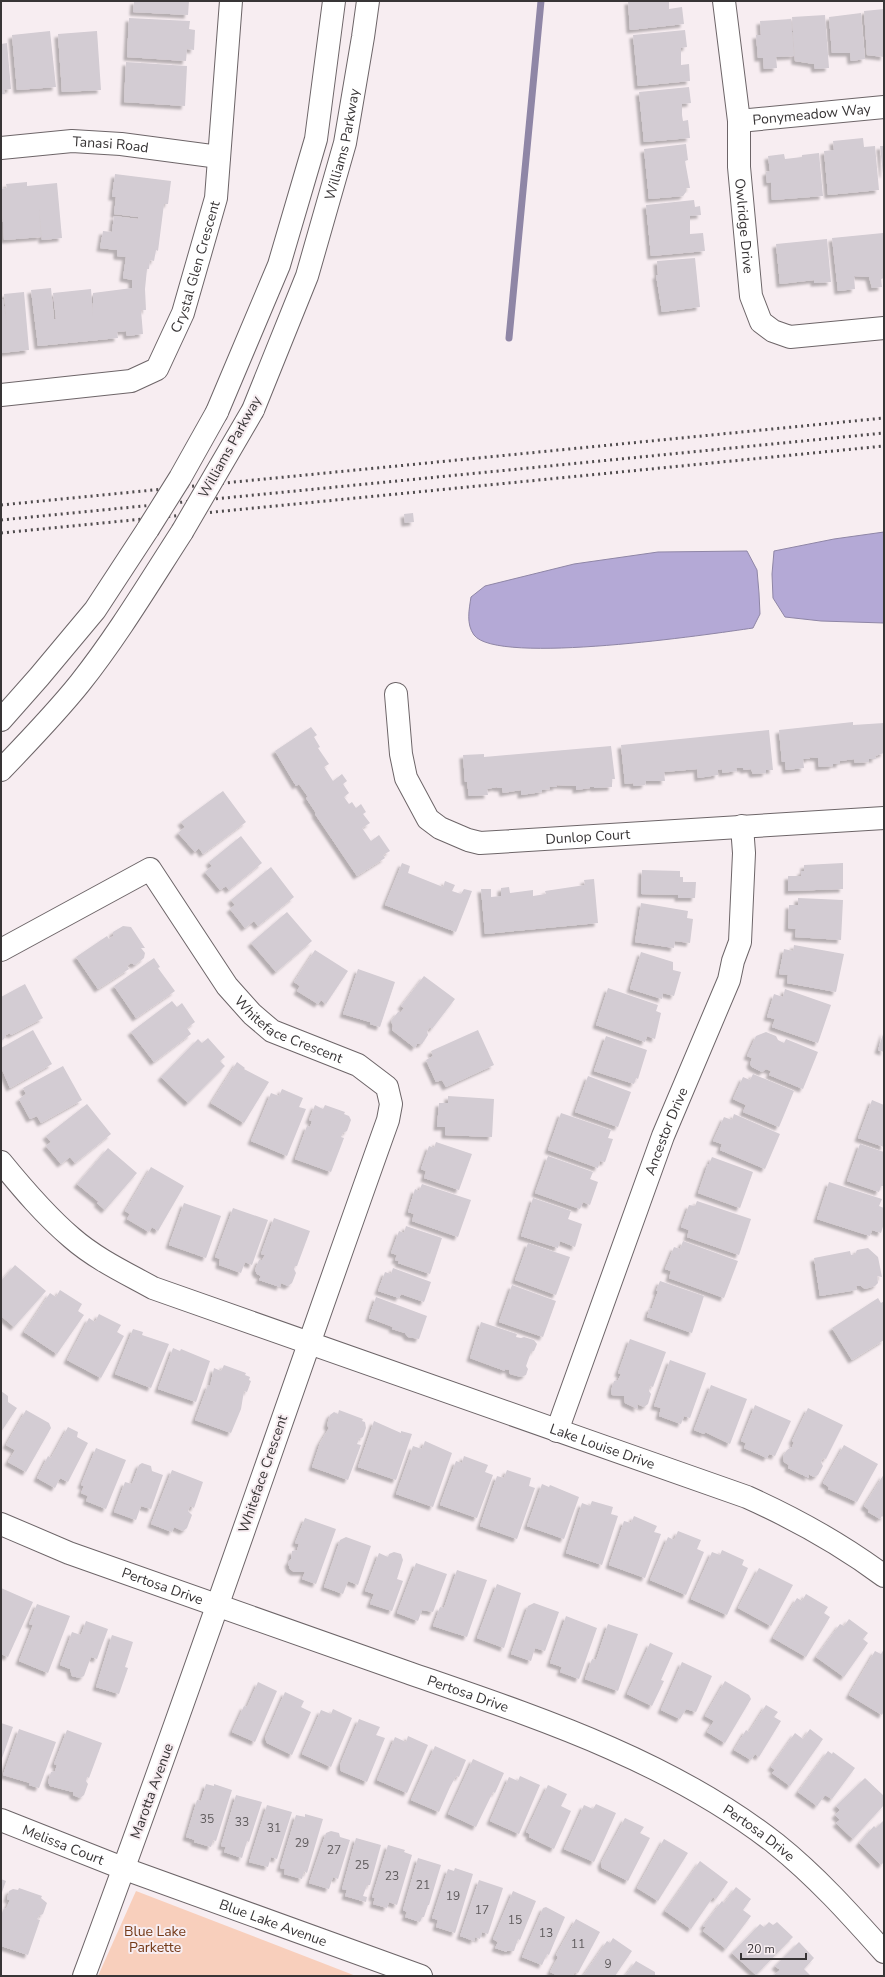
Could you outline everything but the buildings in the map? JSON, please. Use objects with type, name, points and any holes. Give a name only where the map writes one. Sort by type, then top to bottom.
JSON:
[{"type":"street","name":"Crystal Glen Crescent","points":[[1,395],[131,381],[157,369],[183,313],[216,198],[231,1]]},
{"type":"street","name":"Williams Parkway","points":[[1,720],[95,610],[180,478],[217,412],[279,265],[316,139],[334,1]]},
{"type":"street","name":"Williams Parkway","points":[[1,770],[32,738],[80,683],[121,626],[182,532],[253,410],[307,276],[345,143],[364,37],[368,1]]},
{"type":"street","name":"Owlridge Drive","points":[[724,1],[739,120],[739,167],[751,296],[761,322],[773,331],[790,337],[884,328]]},
{"type":"street","name":"Ponymeadow Way","points":[[739,120],[884,107]]},
{"type":"street","name":"Tanasi Road","points":[[1,148],[72,141],[121,144],[219,158]]},
{"type":"street","name":"Dunlop Court","points":[[396,694],[401,754],[406,778],[428,819],[440,828],[468,840],[480,843],[884,818]]},
{"type":"street","name":"Ancestor Drive","points":[[557,1431],[663,1136],[729,980],[733,961],[740,942],[744,853],[742,826]]},
{"type":"street","name":"Whiteface Crescent","points":[[1,950],[150,869],[227,986],[252,1014],[272,1031],[358,1065],[387,1087],[391,1104],[388,1120],[308,1344],[218,1605]]},
{"type":"street","points":[[1,1162],[33,1201],[73,1239],[114,1267],[153,1288],[308,1344]]},
{"type":"street","name":"Lake Louise Drive","points":[[308,1344],[754,1500],[831,1540],[884,1576]]},
{"type":"street","name":"Pertosa Drive","points":[[1,1524],[69,1554],[548,1721],[637,1760],[709,1798],[776,1844],[833,1895],[884,1952]]},
{"type":"street","name":"Marotta Avenue","points":[[84,1976],[125,1869],[218,1605]]},
{"type":"street","name":"Melissa Court","points":[[1,1820],[125,1869]]},
{"type":"street","name":"Blue Lake Avenue","points":[[125,1869],[421,1976]]},
{"type":"green space","name":"Blue Lake Parkette","points":[[136,1891],[356,1976],[98,1976]]},
{"type":"shaded area","points":[[884,532],[884,623],[821,621],[785,617],[773,598],[772,574],[774,551],[834,539]]},
{"type":"shaded area","points":[[747,551],[757,570],[759,593],[760,614],[753,628],[653,641],[562,648],[522,648],[491,644],[474,635],[471,631],[469,617],[471,597],[485,586],[574,564],[658,552]]},
{"type":"waterway","points":[[509,338],[541,1]]},
{"type":"railway","points":[[1,505],[884,418]]},
{"type":"railway","points":[[1,520],[884,433]]},
{"type":"railway","points":[[1,533],[884,446]]}]
